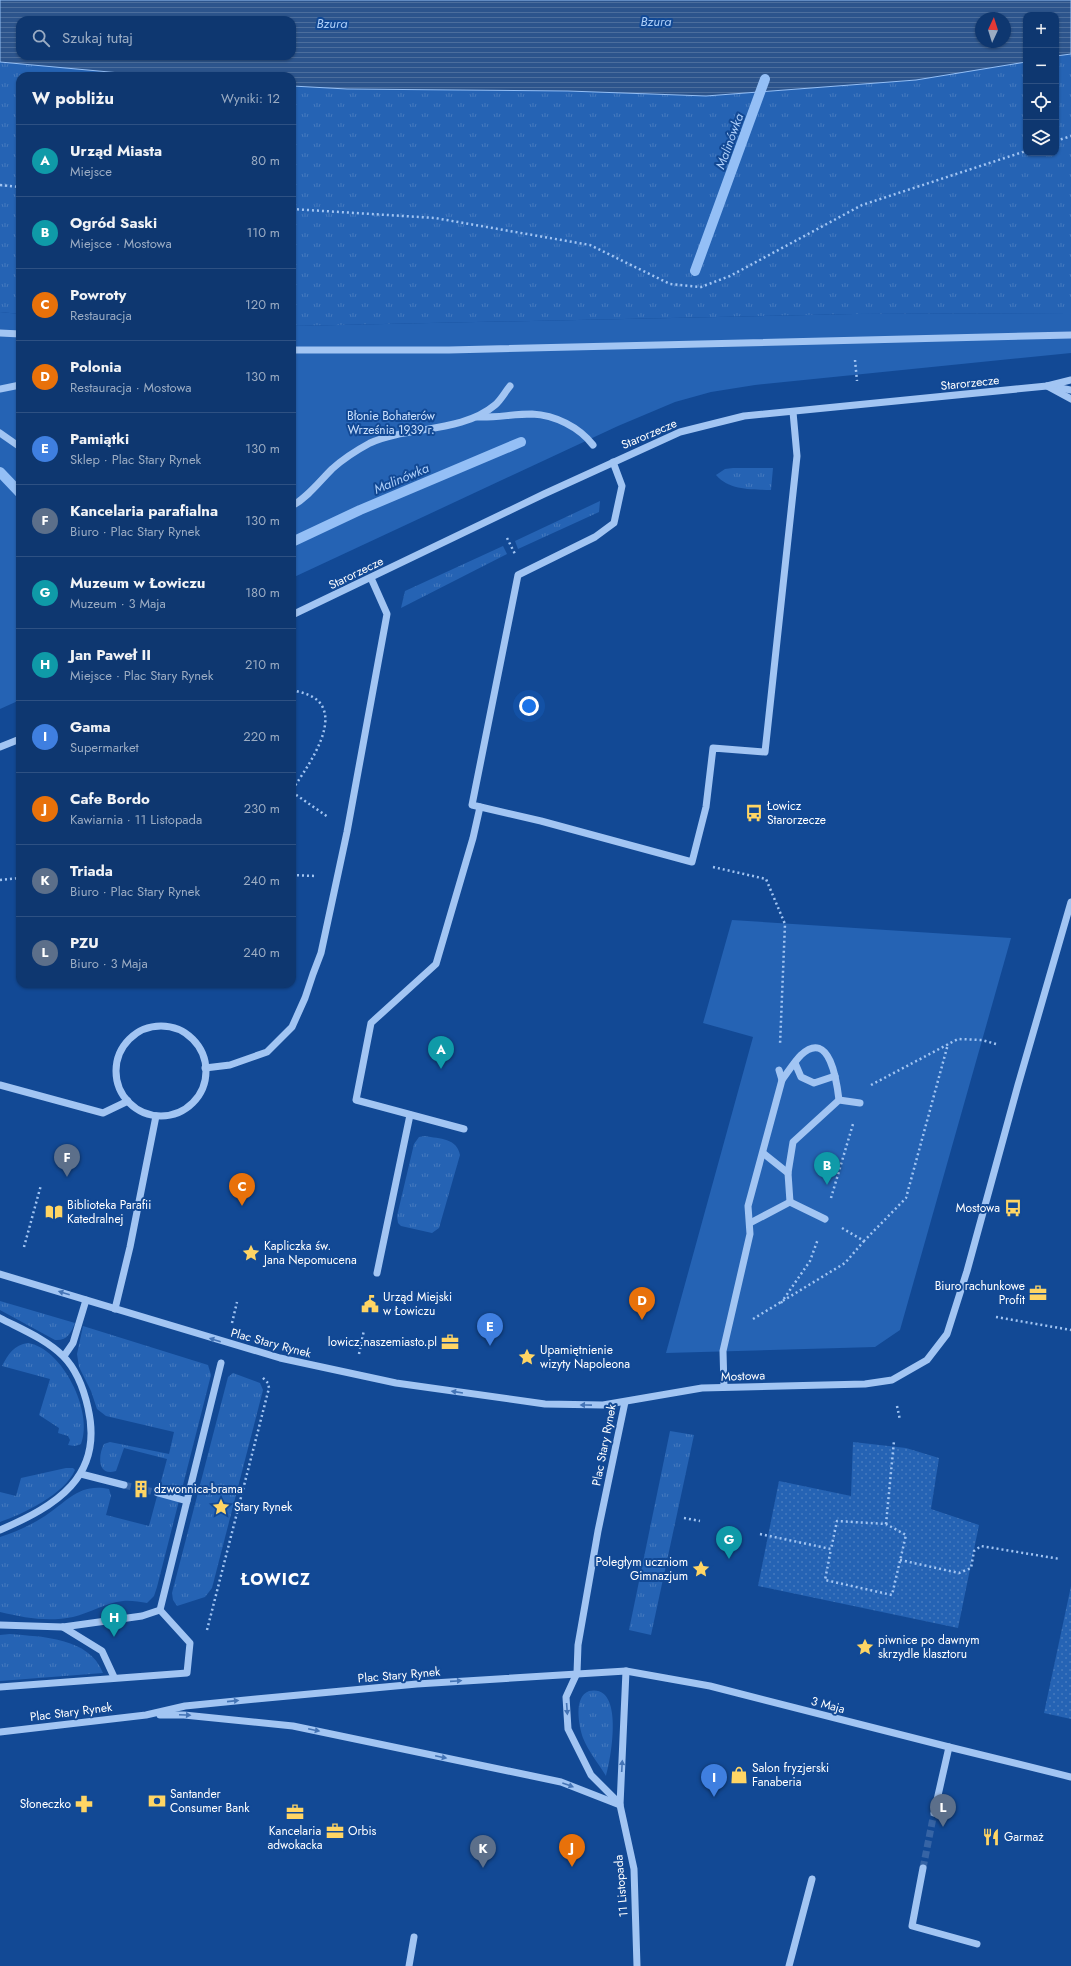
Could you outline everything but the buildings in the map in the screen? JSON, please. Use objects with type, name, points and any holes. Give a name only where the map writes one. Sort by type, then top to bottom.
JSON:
[{"type":"street","points":[[0,333],[16,334]]},
{"type":"street","points":[[296,350],[449,350],[1071,335]]},
{"type":"street","name":"Starorzecze","points":[[296,613],[613,462],[680,432],[744,416],[1047,386],[1071,380]]},
{"type":"street","points":[[0,390],[16,386]]},
{"type":"street","points":[[296,504],[302,500],[333,468],[371,443],[400,434],[447,426],[485,413],[496,405],[510,386]]},
{"type":"street","points":[[1047,386],[1071,399]]},
{"type":"street","name":"Starorzecze","points":[[1047,386],[1071,390]]},
{"type":"street","points":[[613,462],[622,486],[614,523],[595,537],[518,575],[472,805],[541,821],[692,862],[706,806],[714,748],[765,752],[797,456],[793,412]]},
{"type":"street","points":[[472,417],[493,418],[532,414],[548,417],[563,422],[580,431],[593,445]]},
{"type":"street","points":[[0,433],[16,444]]},
{"type":"street","points":[[205,1068],[230,1064],[267,1052],[292,1027],[305,998],[312,974],[321,953],[348,828],[387,614],[371,578]]},
{"type":"street","points":[[0,747],[16,741]]},
{"type":"street","points":[[464,1129],[356,1100],[371,1023],[436,964],[474,838],[480,807]]},
{"type":"street","name":"Mostowa","points":[[625,1402],[702,1388],[865,1384],[892,1380],[927,1360],[947,1334],[967,1271],[1018,1085],[1071,902]]},
{"type":"street","points":[[164,1026],[174,1028],[184,1033],[199,1047],[205,1068],[201,1090],[195,1099],[187,1107],[167,1115],[156,1116],[140,1111],[128,1101],[117,1083],[117,1062],[126,1042],[143,1030],[153,1027],[164,1026]]},
{"type":"street","points":[[724,1387],[723,1351],[750,1234],[748,1206],[782,1080],[801,1055],[812,1048],[819,1049],[826,1053],[832,1063],[839,1100]]},
{"type":"street","points":[[795,1063],[801,1077],[814,1083],[835,1076]]},
{"type":"street","points":[[779,1070],[782,1080]]},
{"type":"street","points":[[0,1085],[103,1113],[128,1101]]},
{"type":"street","points":[[790,1202],[788,1172],[793,1142],[839,1100],[860,1102]]},
{"type":"street","points":[[377,1273],[410,1115]]},
{"type":"street","points":[[114,1308],[130,1247],[156,1116]]},
{"type":"street","points":[[763,1153],[788,1172]]},
{"type":"street","points":[[750,1223],[790,1202]]},
{"type":"street","points":[[790,1202],[825,1219]]},
{"type":"street","name":"Plac Stary Rynek","points":[[0,1274],[280,1358],[396,1383],[545,1404],[603,1405],[625,1402],[598,1531],[578,1645],[578,1673],[417,1684],[256,1698],[184,1706],[146,1714],[0,1732]]},
{"type":"street","points":[[64,1356],[73,1343],[86,1300]]},
{"type":"street","points":[[0,1318],[48,1344],[64,1356],[84,1391],[91,1421],[91,1437],[81,1474],[68,1491],[29,1518],[0,1530]]},
{"type":"street","points":[[160,1610],[221,1363]]},
{"type":"street","points":[[81,1474],[124,1485]]},
{"type":"street","points":[[158,1493],[187,1501]]},
{"type":"street","points":[[0,1625],[63,1627],[142,1616],[160,1610]]},
{"type":"street","points":[[0,1687],[114,1677],[187,1673],[190,1643],[160,1610]]},
{"type":"street","points":[[63,1627],[102,1651],[114,1677]]},
{"type":"street","name":"3 Maja","points":[[578,1673],[626,1671],[710,1686],[949,1748],[1071,1777]]},
{"type":"street","name":"11 Listopada","points":[[626,1671],[620,1804],[634,1870],[637,1966]]},
{"type":"street","points":[[578,1673],[566,1697],[568,1729],[591,1775],[620,1804]]},
{"type":"street","name":"Plac Stary Rynek","points":[[146,1714],[184,1715],[293,1726],[561,1782],[620,1804]]},
{"type":"street","points":[[934,1813],[949,1748]]},
{"type":"street","points":[[924,1868],[912,1926],[977,1944]]},
{"type":"street","points":[[789,1966],[812,1879]]},
{"type":"street","points":[[410,1966],[414,1937]]},
{"type":"path","points":[[1059,140],[1071,136]]},
{"type":"path","points":[[296,209],[435,218],[590,245],[670,284],[700,287],[730,276],[862,205],[1023,152]]},
{"type":"path","points":[[0,185],[16,187]]},
{"type":"path","points":[[507,538],[513,550]]},
{"type":"path","points":[[296,691],[309,694],[317,700],[323,708],[325,714],[323,732],[313,758],[296,785]]},
{"type":"path","points":[[296,794],[348,828]]},
{"type":"path","points":[[692,862],[766,879],[785,924],[779,1070]]},
{"type":"path","points":[[0,880],[16,878]]},
{"type":"path","points":[[781,1303],[810,1261],[825,1219],[864,1088],[958,1039],[982,1040],[996,1044]]},
{"type":"path","points":[[727,1335],[845,1262],[906,1198],[949,1044]]},
{"type":"path","points":[[24,1247],[41,1185]]},
{"type":"path","points":[[825,1219],[864,1241]]},
{"type":"path","points":[[231,1325],[237,1302]]},
{"type":"path","points":[[996,1317],[1071,1330]]},
{"type":"path","points":[[360,1347],[364,1330]]},
{"type":"path","points":[[206,1632],[269,1388],[268,1383],[260,1375]]},
{"type":"path","points":[[897,1406],[900,1420]]},
{"type":"path","points":[[886,1524],[894,1441]]},
{"type":"path","points":[[684,1518],[700,1521]]},
{"type":"path","points":[[837,1521],[886,1524],[906,1535],[892,1595],[825,1580],[831,1550],[837,1521]]},
{"type":"path","points":[[760,1534],[831,1550]]},
{"type":"path","points":[[900,1560],[959,1573],[971,1568],[974,1551],[981,1546],[1060,1560]]},
{"type":"green space","points":[[1071,54],[1071,313],[853,314],[296,326],[296,86],[347,89],[568,91],[706,96],[916,80],[1023,62],[1023,156],[1059,156],[1059,56]]},
{"type":"green space","points":[[0,62],[109,72],[16,72],[16,314],[0,312]]},
{"type":"green space","points":[[0,312],[16,314],[16,702],[0,709]]},
{"type":"green space","name":"Błonie Bohaterów Września 1939 r.","points":[[1071,313],[1071,353],[755,385],[711,392],[675,402],[618,426],[296,576],[296,326],[853,314]]},
{"type":"green space","points":[[773,468],[771,490],[735,487],[728,484],[716,475],[725,469]]},
{"type":"green space","points":[[600,501],[599,512],[518,549],[515,541]]},
{"type":"green space","points":[[503,546],[507,554],[401,608],[405,591]]},
{"type":"green space","points":[[732,920],[1011,938],[900,1330],[875,1347],[666,1353],[753,1037],[703,1023]]},
{"type":"green space","points":[[425,1136],[452,1142],[458,1149],[460,1155],[439,1228],[432,1233],[401,1226],[398,1223],[397,1216],[414,1144],[419,1137]]},
{"type":"green space","points":[[0,1301],[75,1323],[66,1338],[55,1340],[0,1310]]},
{"type":"green space","points":[[83,1326],[208,1365],[211,1375],[157,1587],[154,1596],[147,1603],[129,1601],[116,1602],[73,1617],[36,1619],[0,1612],[0,1537],[18,1531],[45,1516],[67,1499],[82,1491],[99,1488],[109,1489],[111,1496],[106,1515],[149,1526],[167,1459],[124,1448],[116,1471],[110,1472],[105,1471],[102,1468],[100,1459],[102,1449],[104,1444],[110,1442],[169,1454],[174,1432],[106,1416],[97,1409],[91,1391],[79,1367],[77,1354]]},
{"type":"green space","points":[[28,1343],[41,1347],[52,1356],[72,1383],[79,1399],[83,1415],[84,1431],[81,1444],[75,1446],[68,1445],[70,1440],[68,1436],[58,1433],[59,1428],[39,1415],[50,1379],[2,1366],[15,1348]]},
{"type":"green space","points":[[233,1373],[260,1383],[263,1390],[212,1588],[205,1597],[177,1606],[173,1600],[172,1593],[228,1377]]},
{"type":"green space","points":[[670,1431],[694,1435],[651,1635],[629,1630]]},
{"type":"green space","points":[[853,1442],[906,1448],[939,1458],[931,1509],[979,1525],[958,1628],[758,1586],[779,1481],[851,1496]]},
{"type":"green space","points":[[66,1468],[73,1468],[75,1470],[70,1479],[53,1495],[20,1514],[0,1522],[0,1492],[16,1496],[21,1478]]},
{"type":"green space","points":[[1071,1586],[1071,1719],[1044,1713]]},
{"type":"green space","points":[[10,1634],[50,1638],[76,1646],[87,1652],[96,1661],[103,1673],[0,1681],[0,1635]]},
{"type":"green space","points":[[589,1691],[600,1692],[608,1699],[612,1710],[613,1724],[611,1754],[606,1776],[585,1743],[580,1726],[578,1712],[579,1705],[584,1694]]},
{"type":"water","name":"Bzura","points":[[0,0],[1071,0],[1071,54],[1059,56],[1059,12],[1023,12],[1023,62],[916,80],[706,96],[568,91],[347,89],[296,86],[296,72],[109,72],[0,62]]},
{"type":"waterway","name":"Malinówka","points":[[695,271],[765,79]]},
{"type":"waterway","name":"Malinówka","points":[[296,540],[360,510],[521,442]]},
{"type":"waterway","name":"Malinówka","points":[[0,472],[16,489]]},
{"type":"tunnel","points":[[124,1485],[158,1493]]},
{"type":"tunnel","points":[[923,1868],[934,1813]]},
{"type":"place","name":"Łowicz Starorzecze","points":[[754,813]]},
{"type":"place","name":"Urząd Miasta","points":[[441,1069]]},
{"type":"place","name":"Kancelaria parafialna","points":[[67,1177]]},
{"type":"place","name":"Ogród Saski","points":[[827,1185]]},
{"type":"place","name":"Powroty","points":[[242,1206]]},
{"type":"place","name":"Mostowa","points":[[1013,1208]]},
{"type":"place","name":"Biblioteka Parafii Katedralnej","points":[[54,1212]]},
{"type":"place","name":"Kapliczka św. Jana Nepomucena","points":[[251,1253]]},
{"type":"place","name":"Biuro rachunkowe Profit","points":[[1038,1293]]},
{"type":"place","name":"Urząd Miejski w Łowiczu","points":[[370,1304]]},
{"type":"place","name":"Polonia","points":[[642,1320]]},
{"type":"place","name":"lowicz.naszemiasto.pl","points":[[450,1342]]},
{"type":"place","name":"Pamiątki","points":[[490,1346]]},
{"type":"place","name":"Upamiętnienie wizyty Napoleona","points":[[527,1357]]},
{"type":"place","name":"dzwonnica-brama","points":[[141,1489]]},
{"type":"place","name":"Stary Rynek","points":[[221,1507]]},
{"type":"place","name":"Muzeum w Łowiczu","points":[[729,1559]]},
{"type":"place","name":"Poległym uczniom Gimnazjum","points":[[701,1569]]},
{"type":"place","name":"Jan Paweł II","points":[[114,1637]]},
{"type":"place","name":"piwnice po dawnym skrzydle klasztoru","points":[[865,1647]]},
{"type":"place","name":"Salon fryzjerski Fanaberia","points":[[739,1775]]},
{"type":"place","name":"Gama","points":[[714,1797]]},
{"type":"place","name":"Santander Consumer Bank","points":[[157,1801]]},
{"type":"place","name":"Słoneczko","points":[[84,1804]]},
{"type":"place","name":"Kancelaria adwokacka","points":[[295,1812]]},
{"type":"place","name":"PZU","points":[[943,1827]]},
{"type":"place","name":"Orbis","points":[[335,1831]]},
{"type":"place","name":"Garmaż","points":[[991,1837]]},
{"type":"place","name":"Cafe Bordo","points":[[572,1867]]},
{"type":"place","name":"Triada","points":[[483,1868]]},
{"type":"district","name":"ŁOWICZ","points":[[276,1579]]}]
